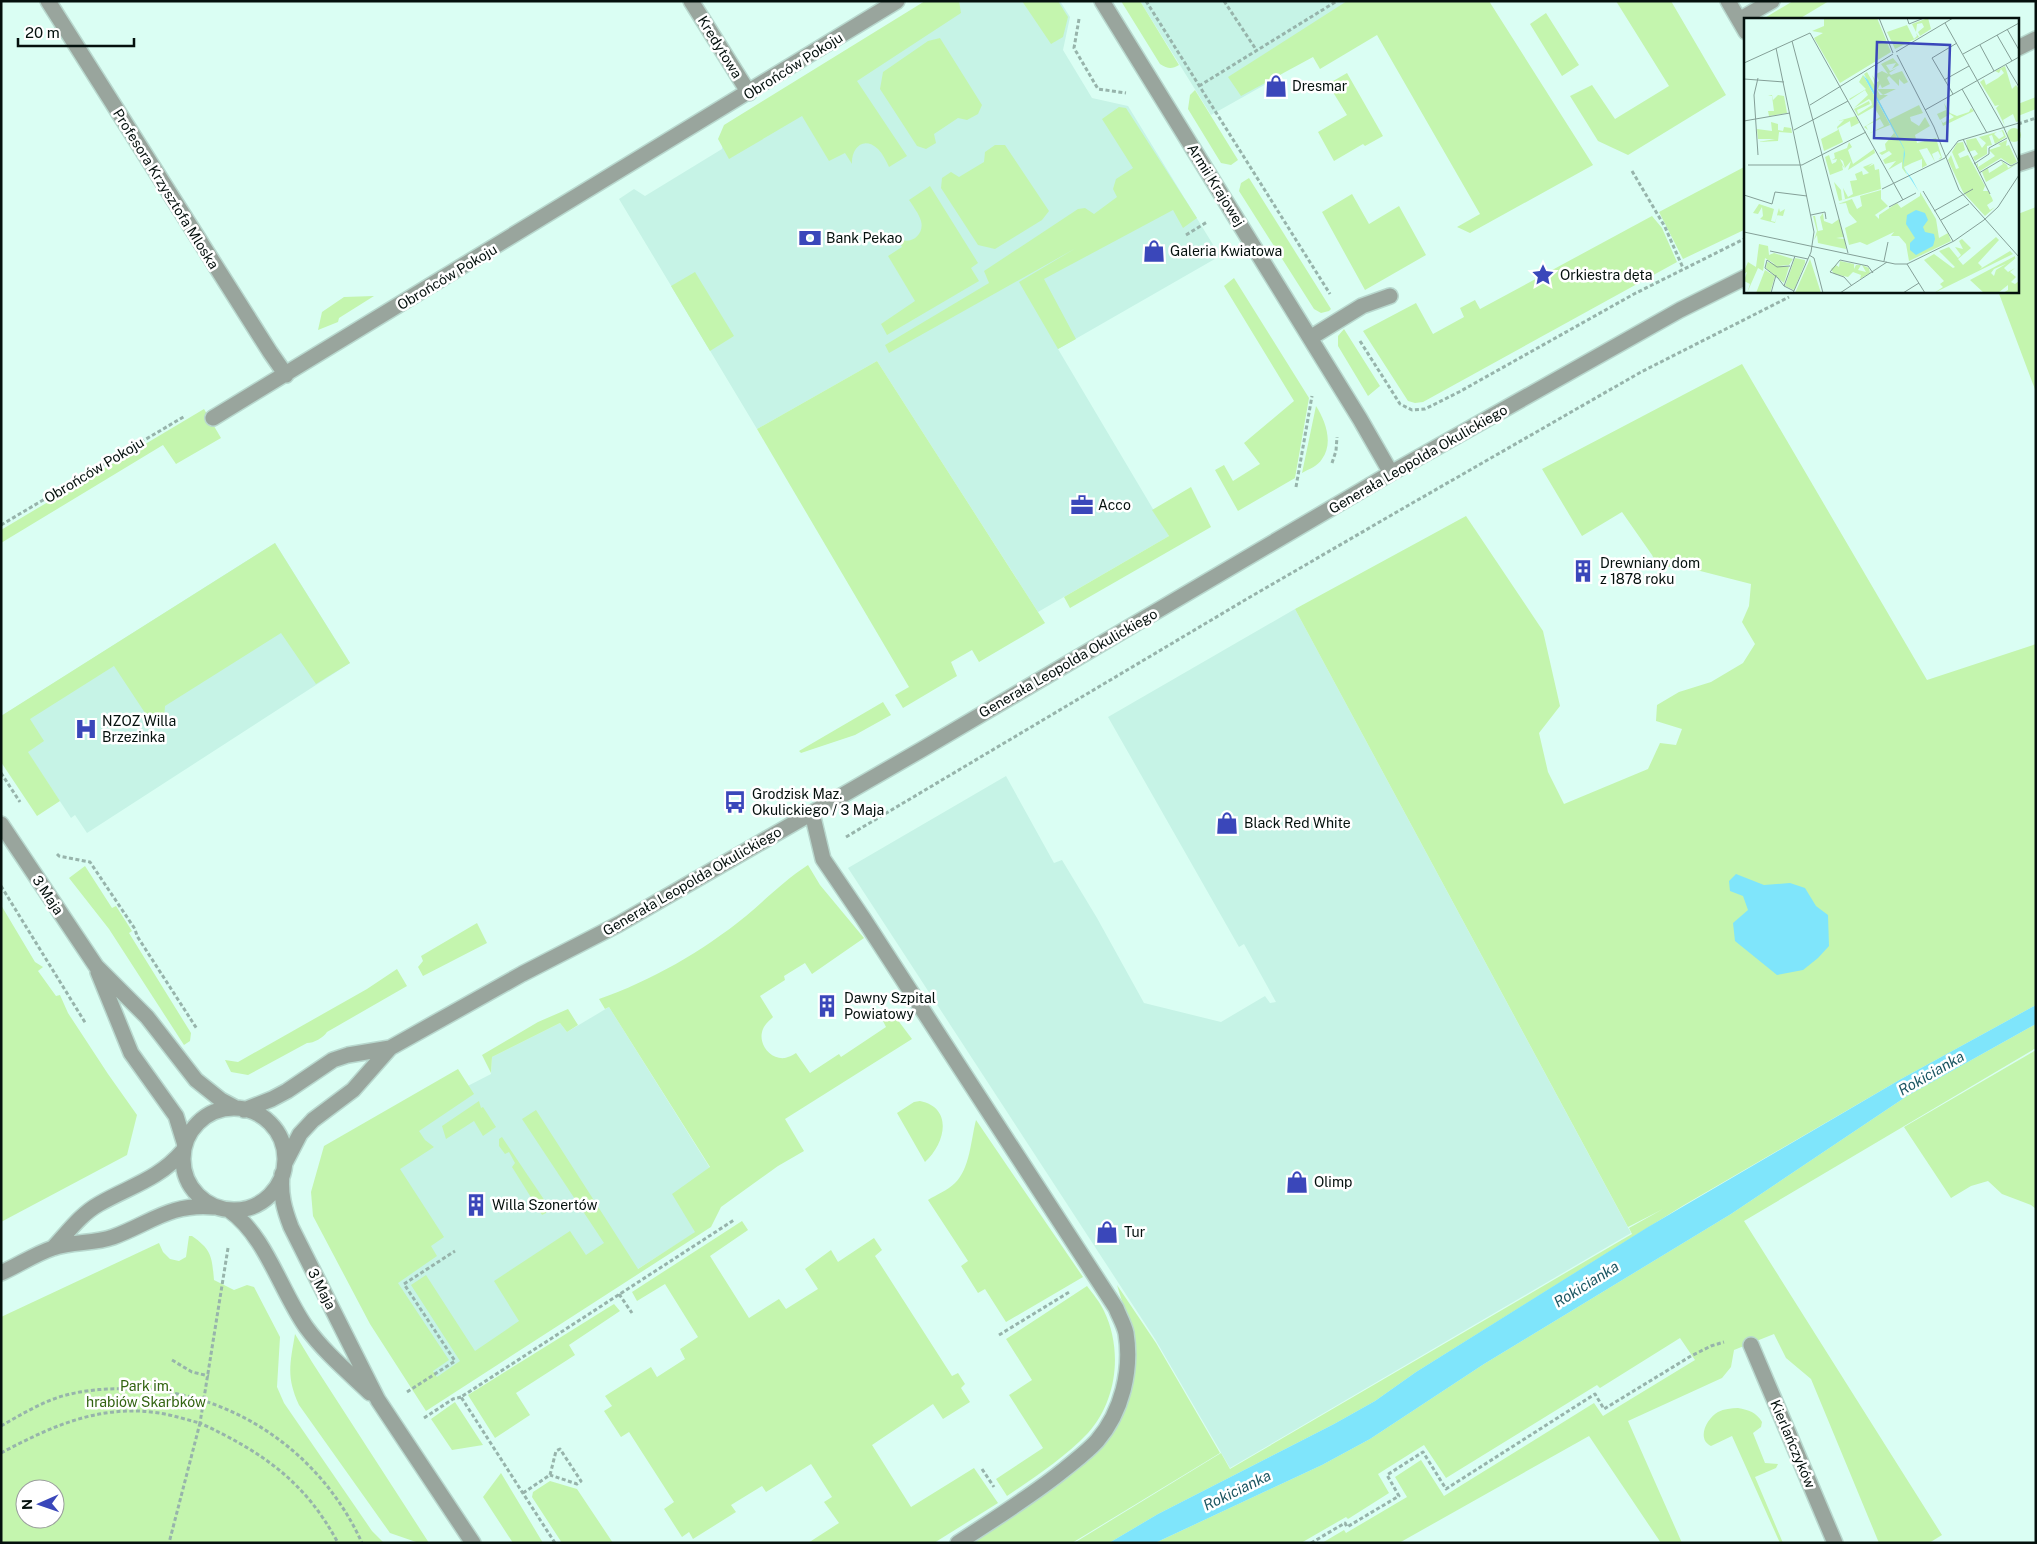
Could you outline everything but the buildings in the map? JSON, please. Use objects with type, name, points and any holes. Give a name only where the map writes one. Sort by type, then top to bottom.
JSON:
[{"type":"street","name":"Profesora Krzysztofa Mloska","points":[[48,1],[264,344],[286,375]]},
{"type":"street","name":"Kredytowa","points":[[691,1],[749,93]]},
{"type":"street","name":"Obrońców Pokoju","points":[[213,418],[749,93],[897,1]]},
{"type":"street","name":"Armii Krajowej","points":[[1102,1],[1391,473]]},
{"type":"street","points":[[1728,1],[1743,26]]},
{"type":"street","points":[[1752,18],[1772,1]]},
{"type":"street","points":[[2020,47],[2036,39]]},
{"type":"street","points":[[2020,163],[2036,158]]},
{"type":"street","name":"Generała Leopolda Okulickiego","points":[[283,1171],[290,1151],[307,1127],[331,1105],[353,1090],[390,1048],[522,974],[619,924],[1239,564],[1391,473],[1680,310],[1744,278]]},
{"type":"street","points":[[1310,338],[1362,306],[1390,296]]},
{"type":"street","points":[[812,813],[823,859],[1096,1276],[1116,1308],[1125,1331],[1128,1355],[1126,1376],[1120,1397],[1109,1423],[1097,1441],[1054,1478],[958,1543]]},
{"type":"street","name":"3 Maja","points":[[1,824],[96,966],[147,1017],[196,1080],[220,1100],[240,1109]]},
{"type":"street","name":"3 Maja","points":[[96,966],[131,1053],[176,1116],[184,1148]]},
{"type":"street","name":"Generała Leopolda Okulickiego","points":[[240,1109],[272,1100],[333,1060],[348,1055],[390,1048]]},
{"type":"street","points":[[1,1273],[54,1247],[95,1242],[113,1237],[165,1213],[181,1208],[200,1206],[224,1209],[248,1208],[266,1199],[279,1184],[283,1171],[283,1148],[276,1130],[262,1117],[240,1109],[220,1110],[204,1118],[192,1130],[184,1148],[165,1170],[98,1204],[84,1214],[54,1247]]},
{"type":"street","points":[[184,1148],[184,1169],[190,1186],[203,1199],[224,1209]]},
{"type":"street","name":"3 Maja","points":[[283,1171],[282,1193],[284,1209],[291,1227],[378,1400],[473,1543]]},
{"type":"street","name":"3 Maja","points":[[224,1209],[249,1227],[294,1308],[319,1343],[378,1400]]},
{"type":"street","name":"Kierlańczyków","points":[[1751,1345],[1835,1543]]},
{"type":"path","points":[[1146,1],[1400,404],[1406,408],[1419,410],[1442,401],[1634,294],[1744,239]]},
{"type":"path","points":[[1224,1],[1257,51]]},
{"type":"path","points":[[1199,86],[1337,1]]},
{"type":"path","points":[[2020,123],[2036,118]]},
{"type":"path","points":[[1632,171],[1665,227],[1683,268]]},
{"type":"path","points":[[1186,234],[1210,220]]},
{"type":"path","points":[[821,851],[902,805],[1244,600],[1632,377],[1789,297]]},
{"type":"path","points":[[1296,487],[1314,388]]},
{"type":"path","name":"Obrońców Pokoju","points":[[1,525],[205,404],[213,418]]},
{"type":"path","points":[[1,773],[21,804]]},
{"type":"path","points":[[54,849],[59,856],[90,862],[135,929],[137,936],[197,1029]]},
{"type":"path","points":[[1,886],[90,1030]]},
{"type":"path","points":[[424,1418],[453,1399],[461,1397],[734,1220]]},
{"type":"path","points":[[169,1543],[205,1401],[229,1242]]},
{"type":"path","points":[[407,1392],[455,1361],[404,1284],[455,1251]]},
{"type":"path","points":[[999,1335],[1096,1276]]},
{"type":"path","points":[[619,1294],[632,1313]]},
{"type":"path","points":[[1311,1543],[1345,1523],[1347,1527],[1399,1496],[1387,1475],[1423,1452],[1446,1489],[1595,1394],[1604,1408],[1711,1346],[1730,1341],[1751,1345]]},
{"type":"path","points":[[172,1360],[192,1372],[209,1376]]},
{"type":"path","points":[[1,1426],[34,1408],[60,1397],[111,1388],[163,1390],[205,1401],[238,1414],[256,1424],[276,1436],[303,1458],[338,1500],[362,1543]]},
{"type":"path","points":[[461,1397],[554,1543]]},
{"type":"path","points":[[1,1453],[67,1421],[113,1412],[158,1413],[200,1423],[242,1443],[275,1466],[304,1493],[338,1543]]},
{"type":"path","points":[[523,1493],[550,1475],[556,1451],[560,1449],[581,1481],[576,1484],[550,1475]]},
{"type":"shaded area","points":[[935,1],[1060,1],[1070,17],[1063,50],[1092,98],[1128,106],[1220,256],[1058,349],[1169,536],[1038,612],[877,361],[757,429],[619,199],[634,189],[645,196],[722,149],[726,129]]},
{"type":"shaded area","points":[[1140,1],[1365,1],[1277,78],[1211,115]]},
{"type":"shaded area","points":[[275,543],[350,663],[87,833],[75,815],[71,818],[3,715]]},
{"type":"shaded area","points":[[1295,609],[1631,1233],[1230,1468],[1155,1339],[848,868],[1006,776],[1054,863],[1062,860],[1097,918],[1144,1003],[1221,1022],[1265,996],[1270,1003],[1276,1002],[1244,944],[1239,947],[1108,717]]},
{"type":"shaded area","points":[[609,1007],[710,1168],[696,1232],[447,1390],[326,1207],[458,1091],[491,1074],[492,1057],[560,1023],[567,1032]]},
{"type":"green space","points":[[925,1],[959,1],[961,13],[857,81],[907,156],[889,167],[878,149],[867,143],[856,149],[852,158],[852,164],[845,153],[829,161],[802,116],[729,159],[718,139],[724,125]]},
{"type":"green space","points":[[1022,1],[1058,1],[1068,17],[1063,37],[1051,44]]},
{"type":"green space","points":[[1121,1],[1140,1],[1179,65],[1170,68],[1160,64]]},
{"type":"green space","points":[[1347,1],[1489,1],[1593,165],[1470,233],[1457,227],[1480,214],[1377,35],[1320,69],[1313,57],[1241,96],[1228,77]]},
{"type":"green space","points":[[1616,1],[1671,1],[1726,95],[1628,155],[1598,141],[1570,96],[1592,85],[1615,119],[1669,86]]},
{"type":"green space","points":[[1793,1],[1829,1],[1801,18],[1765,18]]},
{"type":"green space","points":[[1546,13],[1579,65],[1562,76],[1530,24]]},
{"type":"green space","points":[[940,38],[982,105],[978,114],[967,120],[958,118],[934,134],[936,143],[926,149],[917,146],[880,89],[883,72],[928,41]]},
{"type":"green space","points":[[1347,73],[1383,136],[1365,146],[1363,144],[1334,161],[1318,132],[1347,115],[1328,84]]},
{"type":"green space","points":[[1195,90],[1238,160],[1231,165],[1221,163],[1188,109],[1190,95]]},
{"type":"green space","points":[[2036,97],[2036,109],[2020,115],[2020,103]]},
{"type":"green space","points":[[1119,107],[1126,108],[1197,218],[1183,228],[1173,210],[1044,279],[1076,339],[1058,349],[1019,282],[1076,248],[889,353],[885,345],[989,283],[984,271],[1078,209],[1085,208],[1094,214],[1117,197],[1113,189],[1116,179],[1133,168],[1102,119]]},
{"type":"green space","points":[[995,145],[1005,145],[1049,211],[1042,220],[995,249],[978,245],[941,188],[942,178],[951,172],[959,177],[984,162],[985,152]]},
{"type":"green space","points":[[1744,167],[1744,230],[1683,259],[1659,212]]},
{"type":"green space","points":[[1249,178],[1331,309],[1329,311],[1321,313],[1314,309],[1239,191],[1241,183]]},
{"type":"green space","points":[[930,186],[978,263],[971,268],[979,281],[887,335],[881,324],[915,301],[888,256],[902,247],[897,237],[906,241],[911,240],[921,231],[921,221],[909,200]]},
{"type":"green space","points":[[1352,194],[1369,224],[1399,206],[1426,255],[1365,290],[1322,212]]},
{"type":"green space","points":[[2036,207],[2036,392],[1998,292],[2020,292],[2020,213]]},
{"type":"green space","points":[[1652,216],[1662,228],[1677,262],[1423,402],[1415,403],[1408,401],[1363,331],[1416,303],[1433,334],[1464,317],[1460,308],[1475,300],[1480,309]]},
{"type":"green space","points":[[695,272],[734,336],[710,351],[671,286]]},
{"type":"green space","points":[[1234,278],[1309,398],[1295,478],[1238,511],[1215,470],[1224,465],[1233,481],[1260,464],[1244,443],[1294,401],[1224,286]]},
{"type":"green space","points":[[374,296],[339,318],[338,322],[318,330],[322,312],[344,297]]},
{"type":"green space","points":[[1344,329],[1380,386],[1368,396],[1338,346],[1338,336]]},
{"type":"green space","points":[[877,361],[1045,623],[979,662],[972,650],[951,662],[957,676],[903,708],[895,695],[909,687],[757,429]]},
{"type":"green space","points":[[1742,364],[1927,680],[2036,644],[2036,1005],[1901,1079],[1684,1205],[1416,1372],[1375,1401],[1334,1424],[1158,1514],[1109,1543],[1074,1543],[1221,1453],[1230,1469],[1632,1234],[1629,1228],[1663,1209],[1628,1227],[1295,609],[1466,516],[1543,631],[1560,706],[1539,733],[1548,772],[1564,804],[1648,769],[1660,743],[1676,745],[1682,729],[1656,721],[1657,705],[1679,692],[1711,682],[1743,663],[1755,644],[1742,622],[1749,606],[1751,584],[1677,565],[1659,569],[1652,555],[1622,512],[1582,536],[1542,469]]},
{"type":"green space","points":[[1316,406],[1327,432],[1326,453],[1313,467],[1302,473]]},
{"type":"green space","points":[[204,409],[221,438],[176,464],[163,445],[1,543],[1,530]]},
{"type":"green space","points":[[1191,487],[1211,527],[1070,608],[1064,597],[1169,536],[1152,510]]},
{"type":"green space","points":[[275,543],[350,663],[316,684],[281,633],[165,706],[164,719],[153,725],[114,666],[30,719],[44,741],[28,752],[60,801],[37,816],[1,762],[1,716]]},
{"type":"green space","points":[[883,702],[891,715],[855,735],[801,753],[799,751]]},
{"type":"green space","points":[[808,865],[820,885],[864,938],[812,974],[805,963],[784,976],[785,980],[760,996],[773,1017],[763,1029],[763,1045],[766,1050],[780,1058],[786,1058],[796,1053],[810,1073],[839,1054],[841,1057],[886,1027],[883,1021],[894,1015],[912,1039],[785,1119],[804,1151],[778,1166],[721,1207],[711,1227],[426,1411],[370,1324],[313,1216],[311,1192],[324,1146],[458,1069],[474,1094],[419,1131],[425,1140],[434,1147],[400,1169],[444,1237],[431,1246],[437,1256],[398,1283],[449,1360],[433,1371],[437,1377],[460,1361],[411,1285],[426,1275],[475,1351],[519,1321],[494,1281],[570,1231],[586,1255],[604,1243],[522,1119],[536,1110],[638,1269],[695,1232],[672,1194],[710,1167],[609,1007],[605,1009],[599,999],[657,974],[694,953],[746,916]]},
{"type":"green space","points":[[85,866],[112,908],[116,906],[132,931],[129,933],[191,1033],[190,1041],[184,1045],[109,929],[69,878]]},
{"type":"green space","points":[[1,905],[35,962],[43,967],[38,971],[56,996],[60,995],[68,1013],[137,1115],[127,1155],[1,1222]]},
{"type":"green space","points":[[477,923],[487,943],[423,976],[418,967],[423,961],[421,956]]},
{"type":"green space","points":[[397,969],[407,986],[327,1032],[318,1040],[307,1043],[248,1075],[231,1072],[225,1060],[238,1062],[367,989]]},
{"type":"green space","points":[[568,1009],[578,1025],[567,1032],[560,1023],[492,1057],[491,1073],[482,1055],[538,1022]]},
{"type":"green space","points":[[2036,1024],[2036,1048],[1744,1221],[1942,1535],[1929,1543],[1879,1543],[1811,1379],[1786,1358],[1774,1334],[1734,1350],[1731,1367],[1722,1378],[1628,1421],[1682,1543],[1661,1543],[1589,1436],[1399,1543],[1322,1543],[1344,1530],[1346,1533],[1407,1497],[1395,1477],[1421,1460],[1444,1496],[1594,1403],[1603,1416],[1695,1360],[1680,1338],[1600,1388],[1597,1385],[1446,1478],[1424,1445],[1378,1474],[1389,1493],[1348,1519],[1346,1517],[1301,1543],[1155,1543],[1322,1465],[1370,1439],[1484,1364],[1731,1214],[1907,1096]]},
{"type":"green space","points":[[2036,1050],[2036,1209],[2031,1205],[2002,1194],[1988,1181],[1971,1186],[1951,1198],[1904,1127]]},
{"type":"green space","points":[[479,1101],[481,1108],[483,1107],[496,1127],[483,1136],[474,1121],[446,1139],[442,1126]]},
{"type":"green space","points":[[920,1101],[931,1105],[938,1111],[943,1127],[937,1146],[925,1162],[897,1113],[914,1102]]},
{"type":"green space","points":[[976,1120],[1083,1277],[1006,1322],[985,1289],[978,1293],[961,1266],[968,1261],[928,1200],[949,1188],[960,1177],[967,1162]]},
{"type":"green space","points":[[502,1137],[547,1204],[546,1213],[542,1215],[512,1167],[515,1163],[509,1152],[505,1154],[499,1146],[499,1139]]},
{"type":"green space","points":[[742,1221],[748,1230],[710,1256],[749,1318],[779,1299],[786,1309],[818,1289],[805,1269],[831,1250],[838,1262],[874,1238],[882,1250],[875,1256],[952,1376],[958,1373],[965,1384],[961,1388],[970,1402],[943,1419],[933,1404],[872,1445],[911,1507],[974,1468],[998,1503],[934,1543],[808,1543],[839,1523],[824,1502],[832,1497],[811,1464],[766,1492],[762,1486],[731,1505],[736,1512],[693,1539],[689,1532],[682,1537],[664,1509],[674,1502],[629,1432],[621,1437],[604,1411],[612,1406],[605,1396],[651,1367],[657,1377],[685,1359],[680,1349],[698,1337],[665,1284],[637,1301],[632,1292]]},
{"type":"green space","name":"Park im. hrabiów Skarbków","points":[[189,1236],[192,1236],[204,1246],[210,1255],[214,1280],[234,1290],[247,1285],[254,1287],[280,1337],[277,1387],[284,1403],[372,1531],[384,1543],[1,1543],[1,1317],[159,1243],[163,1252],[170,1259],[179,1261],[186,1257]]},
{"type":"green space","points":[[1117,1285],[1156,1343],[1220,1453],[1072,1543],[973,1543],[1046,1493],[1080,1466],[1108,1437],[1119,1420],[1128,1402],[1133,1382],[1135,1359],[1131,1330]]},
{"type":"green space","points":[[1087,1286],[1104,1311],[1114,1342],[1114,1375],[1111,1391],[1098,1420],[1088,1433],[1049,1467],[1007,1496],[996,1479],[1043,1448],[1009,1395],[1032,1380],[1006,1339]]},
{"type":"green space","points":[[614,1304],[620,1311],[569,1345],[575,1355],[516,1393],[530,1415],[495,1438],[468,1395]]},
{"type":"green space","points":[[295,1334],[429,1543],[419,1543],[390,1533],[299,1405],[292,1386],[290,1370]]},
{"type":"green space","points":[[455,1402],[483,1445],[452,1450],[431,1419]]},
{"type":"green space","points":[[1738,1408],[1752,1412],[1760,1419],[1762,1422],[1761,1427],[1753,1433],[1765,1463],[1778,1464],[1776,1468],[1755,1477],[1783,1543],[1780,1543],[1732,1436],[1711,1446],[1704,1439],[1707,1424],[1714,1415],[1723,1410]]},
{"type":"green space","points":[[501,1473],[543,1543],[513,1543],[483,1497]]},
{"type":"green space","points":[[550,1481],[577,1489],[613,1543],[562,1543],[532,1497],[533,1492]]},
{"type":"water","points":[[1736,874],[1764,885],[1790,883],[1805,888],[1816,906],[1828,915],[1829,946],[1803,970],[1777,975],[1735,941],[1733,923],[1748,910],[1743,896],[1730,891],[1729,881]]},
{"type":"water","name":"Rokicianka","points":[[2036,1005],[2036,1024],[1907,1096],[1731,1214],[1484,1364],[1370,1439],[1322,1465],[1155,1543],[1109,1543],[1158,1514],[1375,1401],[1416,1372],[1648,1227],[1901,1079]]},
{"type":"place","name":"Dresmar","points":[[1276,86]]},
{"type":"place","name":"Bank Pekao","points":[[810,238]]},
{"type":"place","name":"Galeria Kwiatowa","points":[[1154,251]]},
{"type":"place","name":"Orkiestra dęta","points":[[1543,275]]},
{"type":"place","name":"Acco","points":[[1082,505]]},
{"type":"place","name":"Drewniany dom z 1878 roku","points":[[1583,571]]},
{"type":"place","name":"NZOZ Willa Brzezinka","points":[[86,729]]},
{"type":"place","name":"Grodzisk Maz. Okulickiego / 3 Maja","points":[[735,802]]},
{"type":"place","name":"Black Red White","points":[[1227,823]]},
{"type":"place","name":"Dawny Szpital Powiatowy","points":[[827,1006]]},
{"type":"place","name":"Olimp","points":[[1297,1182]]},
{"type":"place","name":"Willa Szonertów","points":[[476,1205]]},
{"type":"place","name":"Tur","points":[[1107,1232]]}]
